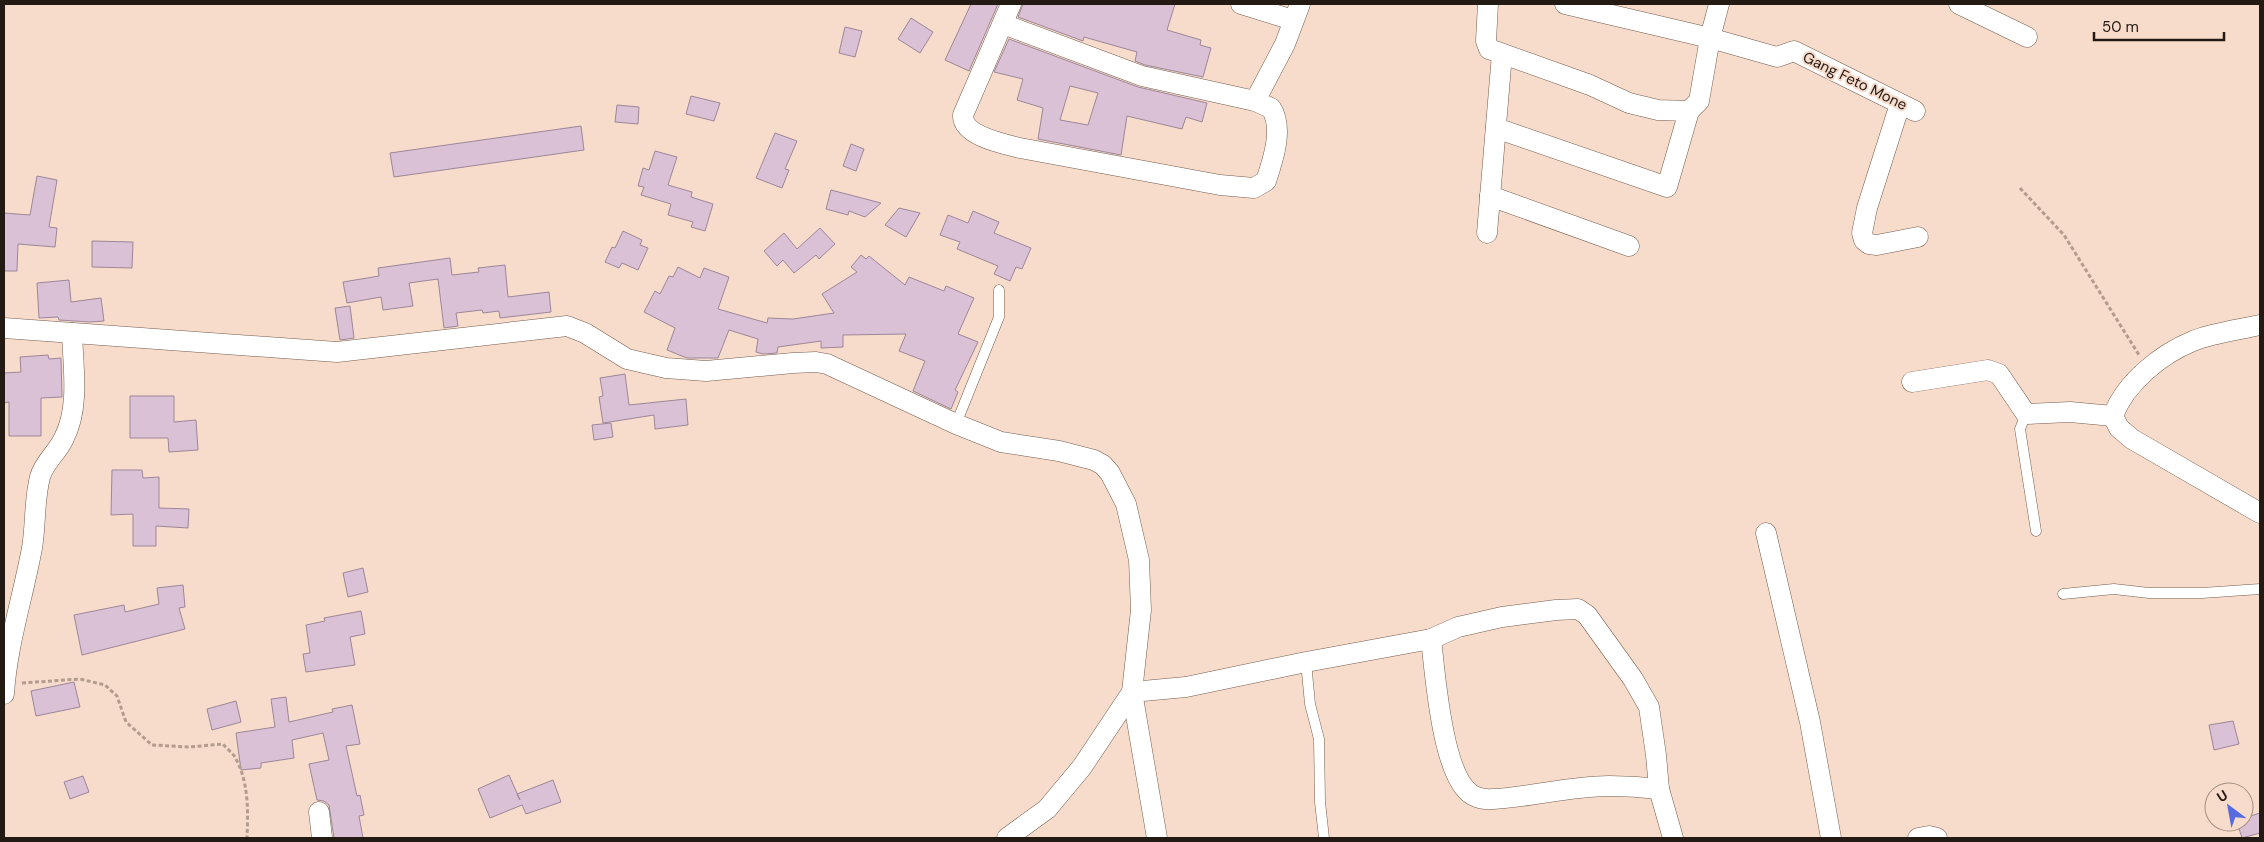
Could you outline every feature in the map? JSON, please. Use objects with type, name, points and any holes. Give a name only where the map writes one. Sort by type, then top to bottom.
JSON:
[{"type":"street","points":[[1003,24],[1142,76],[1255,101],[1271,108],[1276,118],[1277,133],[1272,164],[1266,181],[1254,188],[1220,185],[1020,148],[992,141],[970,129],[965,124],[964,116],[1011,4]]},
{"type":"street","points":[[1241,4],[1296,12],[1285,44],[1255,101]]},
{"type":"street","points":[[1488,4],[1486,41],[1489,49],[1590,85],[1629,103],[1658,110],[1689,111]]},
{"type":"street","name":"Gang Feto Mone","points":[[1565,4],[1710,38],[1777,57],[1794,51],[1908,108],[1867,208],[1862,233],[1864,240],[1869,244],[1877,245],[1918,237]]},
{"type":"street","points":[[1496,128],[1667,187],[1689,111],[1699,101],[1710,38],[1719,4]]},
{"type":"street","points":[[1959,4],[2027,37]]},
{"type":"street","points":[[1487,232],[1502,54]]},
{"type":"street","points":[[1490,196],[1629,246]]},
{"type":"street","points":[[2113,416],[2120,400],[2148,370],[2165,356],[2195,340],[2260,325]]},
{"type":"street","points":[[4,328],[337,352],[567,326],[585,333],[627,359],[666,368],[706,371],[793,363],[816,362],[828,364],[956,424],[1000,442],[1087,458],[1104,465],[1126,504],[1139,560],[1141,610],[1132,692],[1157,838]]},
{"type":"street","points":[[4,694],[6,664],[32,547],[36,495],[40,475],[42,468],[64,439],[70,425],[74,395],[72,333]]},
{"type":"street","points":[[1912,382],[1988,370],[1999,374],[2026,414],[2070,412],[2113,416]]},
{"type":"street","points":[[2113,416],[2119,428],[2132,439],[2260,514]]},
{"type":"street","points":[[1766,533],[1808,714],[1830,838]]},
{"type":"street","points":[[1132,692],[1186,687],[1431,639],[1458,627],[1502,617],[1578,609],[1590,619],[1633,679],[1649,707],[1659,789],[1673,838]]},
{"type":"street","points":[[1431,639],[1443,730],[1450,759],[1462,785],[1470,794],[1491,800],[1565,789],[1609,786],[1659,789]]},
{"type":"street","points":[[1007,838],[1047,809],[1082,767],[1132,692]]},
{"type":"street","points":[[319,812],[322,838]]},
{"type":"street","points":[[1918,838],[1929,836],[1937,838]]},
{"type":"lane","points":[[956,424],[999,317],[998,290]]},
{"type":"lane","points":[[2026,414],[2020,430],[2036,531]]},
{"type":"lane","points":[[2063,594],[2114,589],[2149,593],[2202,593],[2260,589]]},
{"type":"lane","points":[[1306,662],[1310,704],[1319,739],[1320,802],[1324,838]]},
{"type":"path","points":[[2020,188],[2064,235],[2148,370]]},
{"type":"path","points":[[4,684],[80,679],[105,686],[117,696],[126,722],[152,745],[189,747],[223,744],[236,758],[242,778],[248,804],[247,838]]},
{"type":"building","points":[[971,4],[998,4],[969,71],[945,60]]},
{"type":"building","points":[[1023,4],[1175,4],[1167,30],[1201,40],[1200,45],[1211,48],[1203,77],[1145,65],[1135,61],[1137,52],[1084,37],[1083,41],[1018,17]]},
{"type":"building","points":[[911,18],[933,32],[920,53],[898,39]]},
{"type":"building","points":[[845,27],[862,31],[855,57],[839,53]]},
{"type":"building","points":[[1009,39],[1138,87],[1207,103],[1202,122],[1186,117],[1182,129],[1127,116],[1121,155],[1038,139],[1043,108],[1017,100],[1023,79],[994,72]],"holes":[[[1070,86],[1098,93],[1088,125],[1060,120]]]},
{"type":"building","points":[[691,96],[720,103],[714,121],[686,114]]},
{"type":"building","points":[[617,105],[639,107],[638,124],[615,122]]},
{"type":"building","points":[[581,126],[584,150],[394,177],[390,153]]},
{"type":"building","points":[[775,133],[797,141],[785,169],[789,170],[782,188],[756,178]]},
{"type":"building","points":[[851,144],[864,149],[856,171],[843,166]]},
{"type":"building","points":[[655,151],[677,157],[668,185],[692,192],[691,197],[713,204],[705,231],[691,227],[693,222],[668,215],[671,204],[641,195],[644,187],[638,186],[643,168],[649,170]]},
{"type":"building","points":[[37,176],[57,180],[49,227],[57,228],[55,247],[18,244],[17,271],[4,271],[4,213],[30,215]]},
{"type":"building","points":[[831,190],[881,203],[865,217],[849,211],[848,215],[826,209]]},
{"type":"building","points":[[899,208],[920,213],[906,237],[885,225]]},
{"type":"building","points":[[973,211],[999,222],[994,233],[1031,248],[1022,269],[1016,267],[1010,281],[994,274],[998,266],[957,249],[960,242],[940,235],[948,215],[968,223]]},
{"type":"building","points":[[820,228],[835,244],[819,259],[816,255],[794,273],[783,260],[777,266],[764,251],[784,233],[797,249]]},
{"type":"building","points":[[623,231],[642,240],[640,245],[648,248],[638,270],[622,263],[619,268],[605,262],[612,247],[615,248]]},
{"type":"building","points":[[92,241],[133,242],[132,268],[92,267]]},
{"type":"building","points":[[861,255],[866,259],[869,256],[905,285],[909,277],[944,291],[946,286],[974,298],[958,334],[978,342],[955,390],[958,392],[951,409],[913,391],[925,361],[899,351],[906,334],[843,335],[843,347],[821,348],[821,341],[778,347],[777,353],[763,354],[756,352],[758,339],[729,330],[718,358],[687,358],[667,350],[675,328],[644,312],[655,291],[660,294],[669,276],[673,277],[678,267],[700,278],[704,268],[729,277],[718,309],[767,323],[768,318],[793,319],[834,313],[822,294],[857,272],[851,267]]},
{"type":"building","points":[[450,258],[452,275],[479,272],[478,268],[505,265],[508,297],[549,292],[551,312],[500,318],[499,311],[483,313],[482,310],[456,313],[458,326],[444,328],[438,279],[409,283],[413,306],[383,310],[381,297],[347,303],[343,282],[379,276],[378,268]]},
{"type":"building","points":[[69,280],[71,302],[101,298],[104,321],[59,320],[58,317],[39,318],[37,283]]},
{"type":"building","points":[[350,306],[354,338],[340,340],[335,308]]},
{"type":"building","points":[[48,355],[49,359],[61,358],[62,397],[41,398],[41,436],[9,436],[9,402],[4,403],[4,373],[21,372],[20,357]]},
{"type":"building","points":[[625,374],[629,405],[686,399],[688,425],[655,429],[654,415],[603,423],[599,397],[603,396],[600,378]]},
{"type":"building","points":[[130,396],[174,396],[174,422],[196,420],[198,450],[169,452],[168,438],[130,438]]},
{"type":"building","points":[[611,423],[613,437],[594,440],[592,425]]},
{"type":"building","points":[[112,470],[142,470],[143,478],[159,477],[159,508],[189,509],[188,528],[156,526],[156,546],[133,546],[133,514],[111,515]]},
{"type":"building","points":[[363,568],[368,592],[348,597],[343,573]]},
{"type":"building","points":[[183,585],[185,607],[179,608],[185,629],[82,655],[74,615],[124,605],[125,612],[159,604],[157,588]]},
{"type":"building","points":[[361,611],[365,634],[350,637],[355,665],[306,672],[303,654],[310,653],[306,625],[325,621],[324,618]]},
{"type":"building","points":[[74,682],[80,707],[36,716],[31,691]]},
{"type":"building","points":[[286,697],[289,722],[333,712],[332,709],[352,705],[360,744],[346,746],[357,796],[360,795],[364,815],[359,816],[363,838],[334,838],[329,805],[324,801],[317,800],[309,764],[329,760],[323,733],[292,740],[294,758],[261,763],[261,768],[241,770],[236,733],[275,727],[271,699]]},
{"type":"building","points":[[236,701],[241,722],[212,730],[207,709]]},
{"type":"building","points":[[2233,721],[2239,744],[2214,750],[2209,725]]},
{"type":"building","points":[[509,775],[517,794],[553,780],[561,802],[526,814],[522,805],[490,818],[478,789]]},
{"type":"building","points":[[83,776],[89,792],[70,799],[64,782]]},
{"type":"building","points":[[2260,813],[2260,833],[2242,838],[2240,832],[2254,832],[2254,815]]}]
